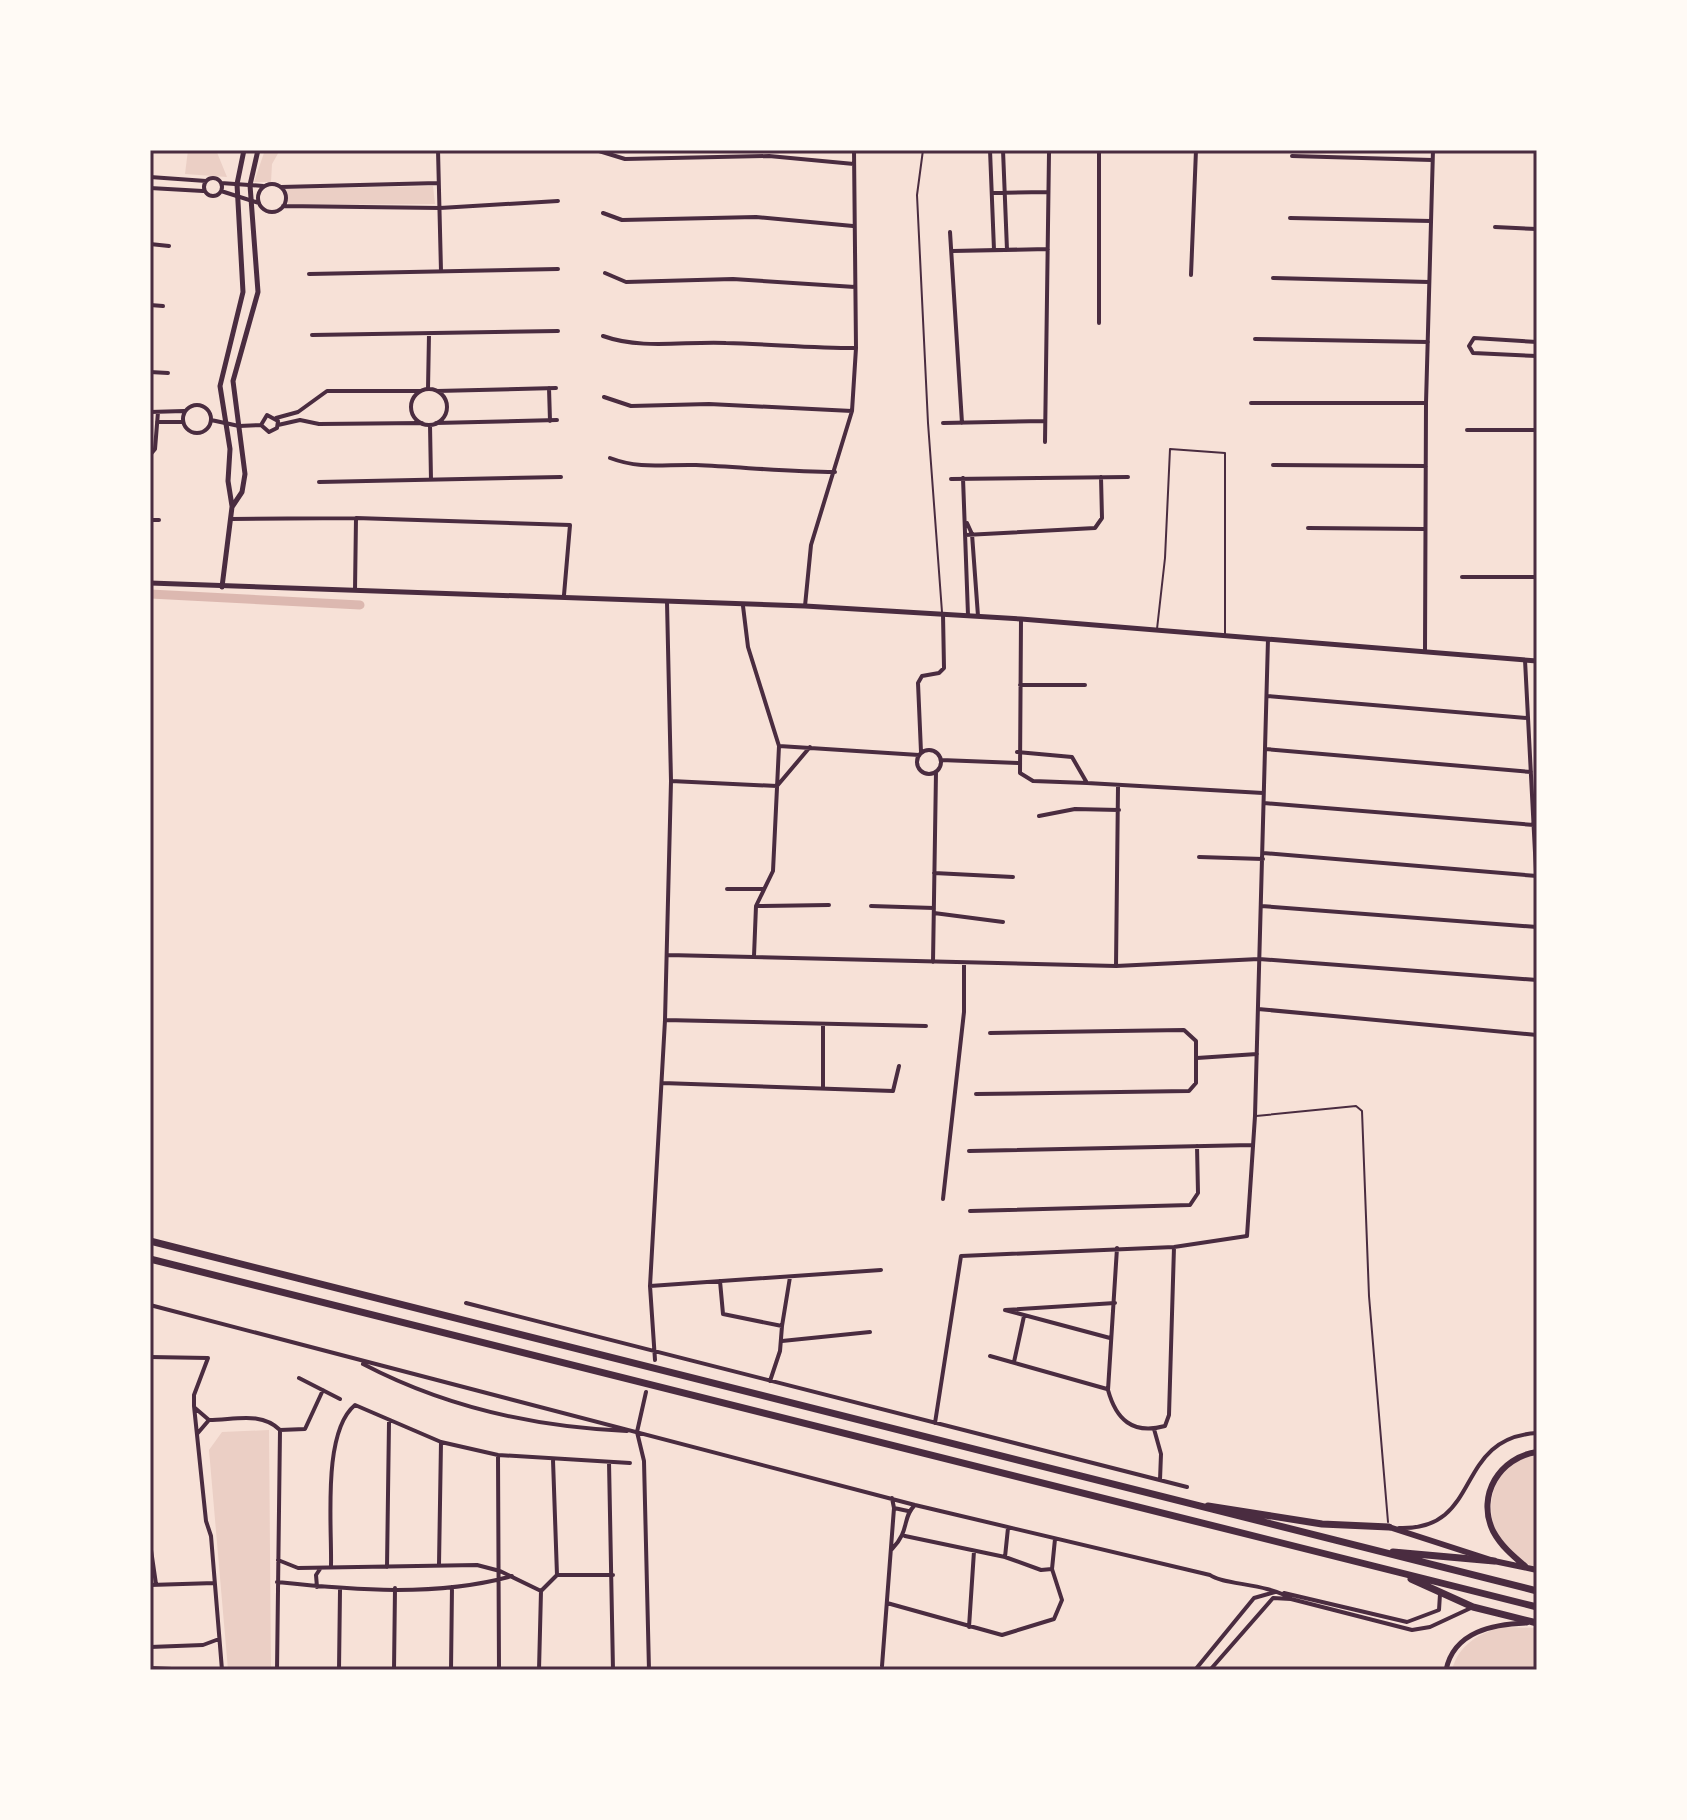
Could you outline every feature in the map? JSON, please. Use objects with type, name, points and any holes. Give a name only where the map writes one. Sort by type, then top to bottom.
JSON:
[{"type":"highway","points":[[150,1241],[1160,1499],[1537,1591]]},
{"type":"highway","points":[[150,1259],[1537,1607]]},
{"type":"highway","points":[[1160,1499],[1322,1524],[1389,1527]]},
{"type":"highway","points":[[1368,1549],[1494,1561]]},
{"type":"highway","points":[[1398,1573],[1473,1607],[1535,1623]]},
{"type":"main road","points":[[222,587],[232,507],[228,481],[230,449],[221,378],[243,292],[237,184],[244,150]]},
{"type":"main road","points":[[232,507],[242,492],[245,474],[233,381],[258,292],[250,185],[258,150]]},
{"type":"main road","points":[[150,583],[564,595],[968,615],[1537,661]]},
{"type":"main road","points":[[1526,1567],[1498,1539],[1490,1523],[1487,1502],[1491,1486],[1501,1471],[1522,1455],[1537,1452]]},
{"type":"main road","points":[[1389,1527],[1494,1561],[1537,1570]]},
{"type":"main road","points":[[1446,1670],[1457,1648],[1479,1630],[1497,1624],[1535,1623]]},
{"type":"street","points":[[438,150],[441,271]]},
{"type":"street","points":[[805,606],[811,545],[852,411],[856,348],[854,150]]},
{"type":"street","points":[[990,150],[994,250]]},
{"type":"street","points":[[1003,150],[1007,250]]},
{"type":"street","points":[[1099,150],[1099,323]]},
{"type":"street","points":[[1191,275],[1196,150]]},
{"type":"street","points":[[1425,650],[1426,403],[1433,150]]},
{"type":"street","points":[[599,151],[625,159],[769,156],[854,164]]},
{"type":"street","points":[[1045,442],[1049,153]]},
{"type":"street","points":[[1292,156],[1432,160]]},
{"type":"street","points":[[150,177],[206,181],[214,178],[221,183],[281,187],[438,183]]},
{"type":"street","points":[[204,191],[206,181]]},
{"type":"street","points":[[221,183],[221,191]]},
{"type":"street","points":[[259,203],[260,192],[265,186]]},
{"type":"street","points":[[281,187],[286,196],[283,206]]},
{"type":"street","points":[[150,188],[204,191],[213,197],[221,191]]},
{"type":"street","points":[[221,191],[259,203],[268,211],[283,206],[440,208],[558,201]]},
{"type":"street","points":[[993,193],[1048,192]]},
{"type":"street","points":[[603,213],[622,220],[756,217],[853,226]]},
{"type":"street","points":[[1290,218],[1431,221]]},
{"type":"street","points":[[1495,227],[1537,229]]},
{"type":"street","points":[[950,232],[962,423]]},
{"type":"street","points":[[150,244],[169,246]]},
{"type":"street","points":[[952,251],[1048,249]]},
{"type":"street","points":[[309,274],[558,269]]},
{"type":"street","points":[[605,273],[626,282],[733,279],[855,287]]},
{"type":"street","points":[[1273,278],[1429,282]]},
{"type":"street","points":[[150,305],[163,306]]},
{"type":"street","points":[[312,335],[558,331]]},
{"type":"street","points":[[428,389],[429,334]]},
{"type":"street","points":[[603,336],[631,344],[726,343],[856,348]]},
{"type":"street","points":[[1537,342],[1474,338],[1469,346],[1473,353],[1537,356]]},
{"type":"street","points":[[1255,339],[1428,342]]},
{"type":"street","points":[[150,372],[168,373]]},
{"type":"street","points":[[549,388],[550,421]]},
{"type":"street","points":[[261,425],[265,416],[276,418],[298,412],[327,391],[556,388]]},
{"type":"street","points":[[421,391],[411,407],[422,423]]},
{"type":"street","points":[[436,423],[446,411],[443,396],[437,391]]},
{"type":"street","points":[[604,397],[631,406],[709,404],[852,411]]},
{"type":"street","points":[[1251,403],[1426,403]]},
{"type":"street","points":[[150,412],[185,411],[199,405],[208,411],[211,420]]},
{"type":"street","points":[[185,411],[183,422],[189,431],[200,432],[211,420]]},
{"type":"street","points":[[150,455],[155,450],[158,412]]},
{"type":"street","points":[[298,412],[300,420]]},
{"type":"street","points":[[276,418],[278,425]]},
{"type":"street","points":[[211,420],[227,425],[261,425],[269,432],[278,425],[300,420],[319,424],[430,425],[557,420]]},
{"type":"street","points":[[943,423],[1044,421]]},
{"type":"street","points":[[157,422],[183,422]]},
{"type":"street","points":[[430,425],[431,480]]},
{"type":"street","points":[[1467,430],[1537,430]]},
{"type":"street","points":[[610,458],[633,467],[696,465],[757,472],[835,472]]},
{"type":"street","points":[[1273,465],[1426,466]]},
{"type":"street","points":[[319,482],[561,477]]},
{"type":"street","points":[[965,535],[1095,528],[1102,518],[1101,477]]},
{"type":"street","points":[[951,479],[1128,477]]},
{"type":"street","points":[[963,478],[968,615]]},
{"type":"street","points":[[355,590],[356,518]]},
{"type":"street","points":[[231,519],[356,518],[570,525],[564,595]]},
{"type":"street","points":[[150,520],[159,520]]},
{"type":"street","points":[[966,521],[972,534],[978,616]]},
{"type":"street","points":[[1308,528],[1425,529]]},
{"type":"street","points":[[1462,577],[1537,577]]},
{"type":"street","points":[[655,1360],[657,1353],[650,1286],[668,955],[671,781],[667,602]]},
{"type":"street","points":[[743,606],[748,647],[779,746],[773,871],[756,906],[754,956]]},
{"type":"street","points":[[936,772],[921,770],[918,683],[922,676],[939,673],[944,668],[943,614]]},
{"type":"street","points":[[1021,619],[1017,752],[1023,778],[1118,787],[1263,793]]},
{"type":"street","points":[[935,1423],[961,1256],[1174,1247],[1247,1236],[1255,1116],[1268,639]]},
{"type":"street","points":[[1525,660],[1537,891]]},
{"type":"street","points":[[1020,685],[1085,685]]},
{"type":"street","points":[[1268,696],[1527,718]]},
{"type":"street","points":[[779,746],[920,754],[936,752],[941,760]]},
{"type":"street","points":[[777,786],[810,747]]},
{"type":"street","points":[[1265,749],[1531,772]]},
{"type":"street","points":[[1017,752],[1072,757],[1087,783]]},
{"type":"street","points":[[941,760],[1018,763]]},
{"type":"street","points":[[933,962],[936,772],[941,760]]},
{"type":"street","points":[[671,781],[777,786]]},
{"type":"street","points":[[1116,966],[1118,787]]},
{"type":"street","points":[[1264,803],[1534,825]]},
{"type":"street","points":[[1039,816],[1075,809],[1119,810]]},
{"type":"street","points":[[1263,853],[1537,876]]},
{"type":"street","points":[[1199,857],[1263,859]]},
{"type":"street","points":[[934,873],[1013,877]]},
{"type":"street","points":[[727,889],[763,889]]},
{"type":"street","points":[[756,906],[829,905]]},
{"type":"street","points":[[871,906],[934,911],[1003,922]]},
{"type":"street","points":[[1261,906],[1537,927]]},
{"type":"street","points":[[668,955],[1116,966],[1259,959],[1537,980]]},
{"type":"street","points":[[943,1199],[964,1012],[964,963]]},
{"type":"street","points":[[1258,1009],[1537,1035]]},
{"type":"street","points":[[665,1020],[926,1026]]},
{"type":"street","points":[[823,1025],[823,1088]]},
{"type":"street","points":[[976,1094],[1189,1091],[1196,1083],[1195,1037],[1184,1030],[990,1033]]},
{"type":"street","points":[[1197,1058],[1257,1054]]},
{"type":"street","points":[[662,1083],[893,1091],[899,1066]]},
{"type":"street","points":[[969,1151],[1252,1145]]},
{"type":"street","points":[[970,1211],[1186,1207],[1194,1203],[1198,1193],[1197,1146]]},
{"type":"street","points":[[1117,1248],[1108,1390],[1114,1412],[1125,1422],[1154,1429],[1165,1426],[1169,1415],[1174,1247]]},
{"type":"street","points":[[650,1286],[881,1270]]},
{"type":"street","points":[[770,1381],[782,1341],[779,1324],[790,1275]]},
{"type":"street","points":[[720,1281],[723,1314],[779,1324]]},
{"type":"street","points":[[466,1303],[1187,1487]]},
{"type":"street","points":[[1110,1338],[1005,1310],[1115,1303]]},
{"type":"street","points":[[150,1305],[915,1505],[1210,1575],[1217,1580],[1239,1581],[1407,1622],[1439,1610],[1440,1594]]},
{"type":"street","points":[[1014,1362],[1024,1316]]},
{"type":"street","points":[[782,1341],[870,1332]]},
{"type":"street","points":[[990,1356],[1108,1390]]},
{"type":"street","points":[[150,1357],[208,1358],[194,1395],[194,1406],[222,1670]]},
{"type":"street","points":[[356,1360],[408,1387],[489,1412],[561,1428],[637,1432]]},
{"type":"street","points":[[299,1378],[340,1399]]},
{"type":"street","points":[[280,1430],[305,1429],[323,1390]]},
{"type":"street","points":[[646,1392],[637,1432],[644,1461],[649,1670]]},
{"type":"street","points":[[331,1565],[334,1450],[346,1416],[355,1405],[441,1442],[498,1455],[630,1463]]},
{"type":"street","points":[[194,1406],[209,1420],[261,1418],[270,1420],[280,1430],[277,1670]]},
{"type":"street","points":[[197,1434],[209,1420]]},
{"type":"street","points":[[387,1567],[389,1422]]},
{"type":"street","points":[[1154,1429],[1161,1454],[1160,1480]]},
{"type":"street","points":[[1389,1527],[1420,1528],[1439,1521],[1456,1504],[1479,1463],[1496,1444],[1513,1435],[1537,1433]]},
{"type":"street","points":[[439,1565],[441,1442]]},
{"type":"street","points":[[498,1455],[499,1670]]},
{"type":"street","points":[[553,1460],[557,1575]]},
{"type":"street","points":[[609,1462],[613,1670]]},
{"type":"street","points":[[882,1666],[894,1508],[892,1498]]},
{"type":"street","points":[[891,1550],[905,1536],[908,1511],[915,1505]]},
{"type":"street","points":[[894,1508],[908,1511]]},
{"type":"street","points":[[1005,1557],[1008,1528]]},
{"type":"street","points":[[905,1536],[1005,1557],[1041,1570],[1052,1569]]},
{"type":"street","points":[[887,1603],[1002,1635],[1054,1619],[1062,1600],[1052,1569],[1055,1539]]},
{"type":"street","points":[[150,1543],[153,1585],[215,1583]]},
{"type":"street","points":[[969,1627],[974,1551]]},
{"type":"street","points":[[278,1560],[298,1568],[320,1569],[331,1565],[477,1565],[513,1576],[541,1591]]},
{"type":"street","points":[[317,1587],[316,1575],[320,1569]]},
{"type":"street","points":[[539,1670],[541,1591],[557,1575],[613,1575]]},
{"type":"street","points":[[277,1582],[340,1590],[452,1587],[513,1576]]},
{"type":"street","points":[[451,1670],[452,1587]]},
{"type":"street","points":[[394,1670],[395,1588]]},
{"type":"street","points":[[339,1670],[340,1590]]},
{"type":"street","points":[[1195,1670],[1254,1598],[1265,1593],[1282,1592],[1291,1599]]},
{"type":"street","points":[[1210,1670],[1267,1601],[1291,1599],[1412,1630],[1430,1627],[1473,1607]]},
{"type":"street","points":[[150,1647],[203,1645],[219,1639]]},
{"type":"street","points":[[150,1668],[194,1670]]},
{"type":"lane","points":[[923,150],[918,210],[928,423],[943,614]]},
{"type":"lane","points":[[1157,629],[1165,558],[1170,449],[1225,453],[1225,635]]},
{"type":"lane","points":[[1255,1116],[1356,1106],[1362,1111],[1369,1296],[1389,1527]]},
{"type":"shaded area","points":[[188,150],[216,150],[227,177],[185,174]]},
{"type":"shaded area","points":[[265,150],[280,150],[272,164],[271,182],[254,182]]},
{"type":"shaded area","points":[[433,186],[435,204],[288,205],[286,189]]},
{"type":"shaded area","points":[[269,1430],[271,1670],[228,1670],[209,1450],[222,1432]]},
{"type":"shaded area","points":[[1537,1454],[1537,1567],[1518,1559],[1504,1545],[1495,1529],[1491,1510],[1493,1492],[1502,1475],[1516,1462]]},
{"type":"shaded area","points":[[1505,1627],[1537,1628],[1537,1670],[1452,1670],[1465,1646],[1487,1632]]},
{"type":"waterway","points":[[150,594],[360,605]]}]
